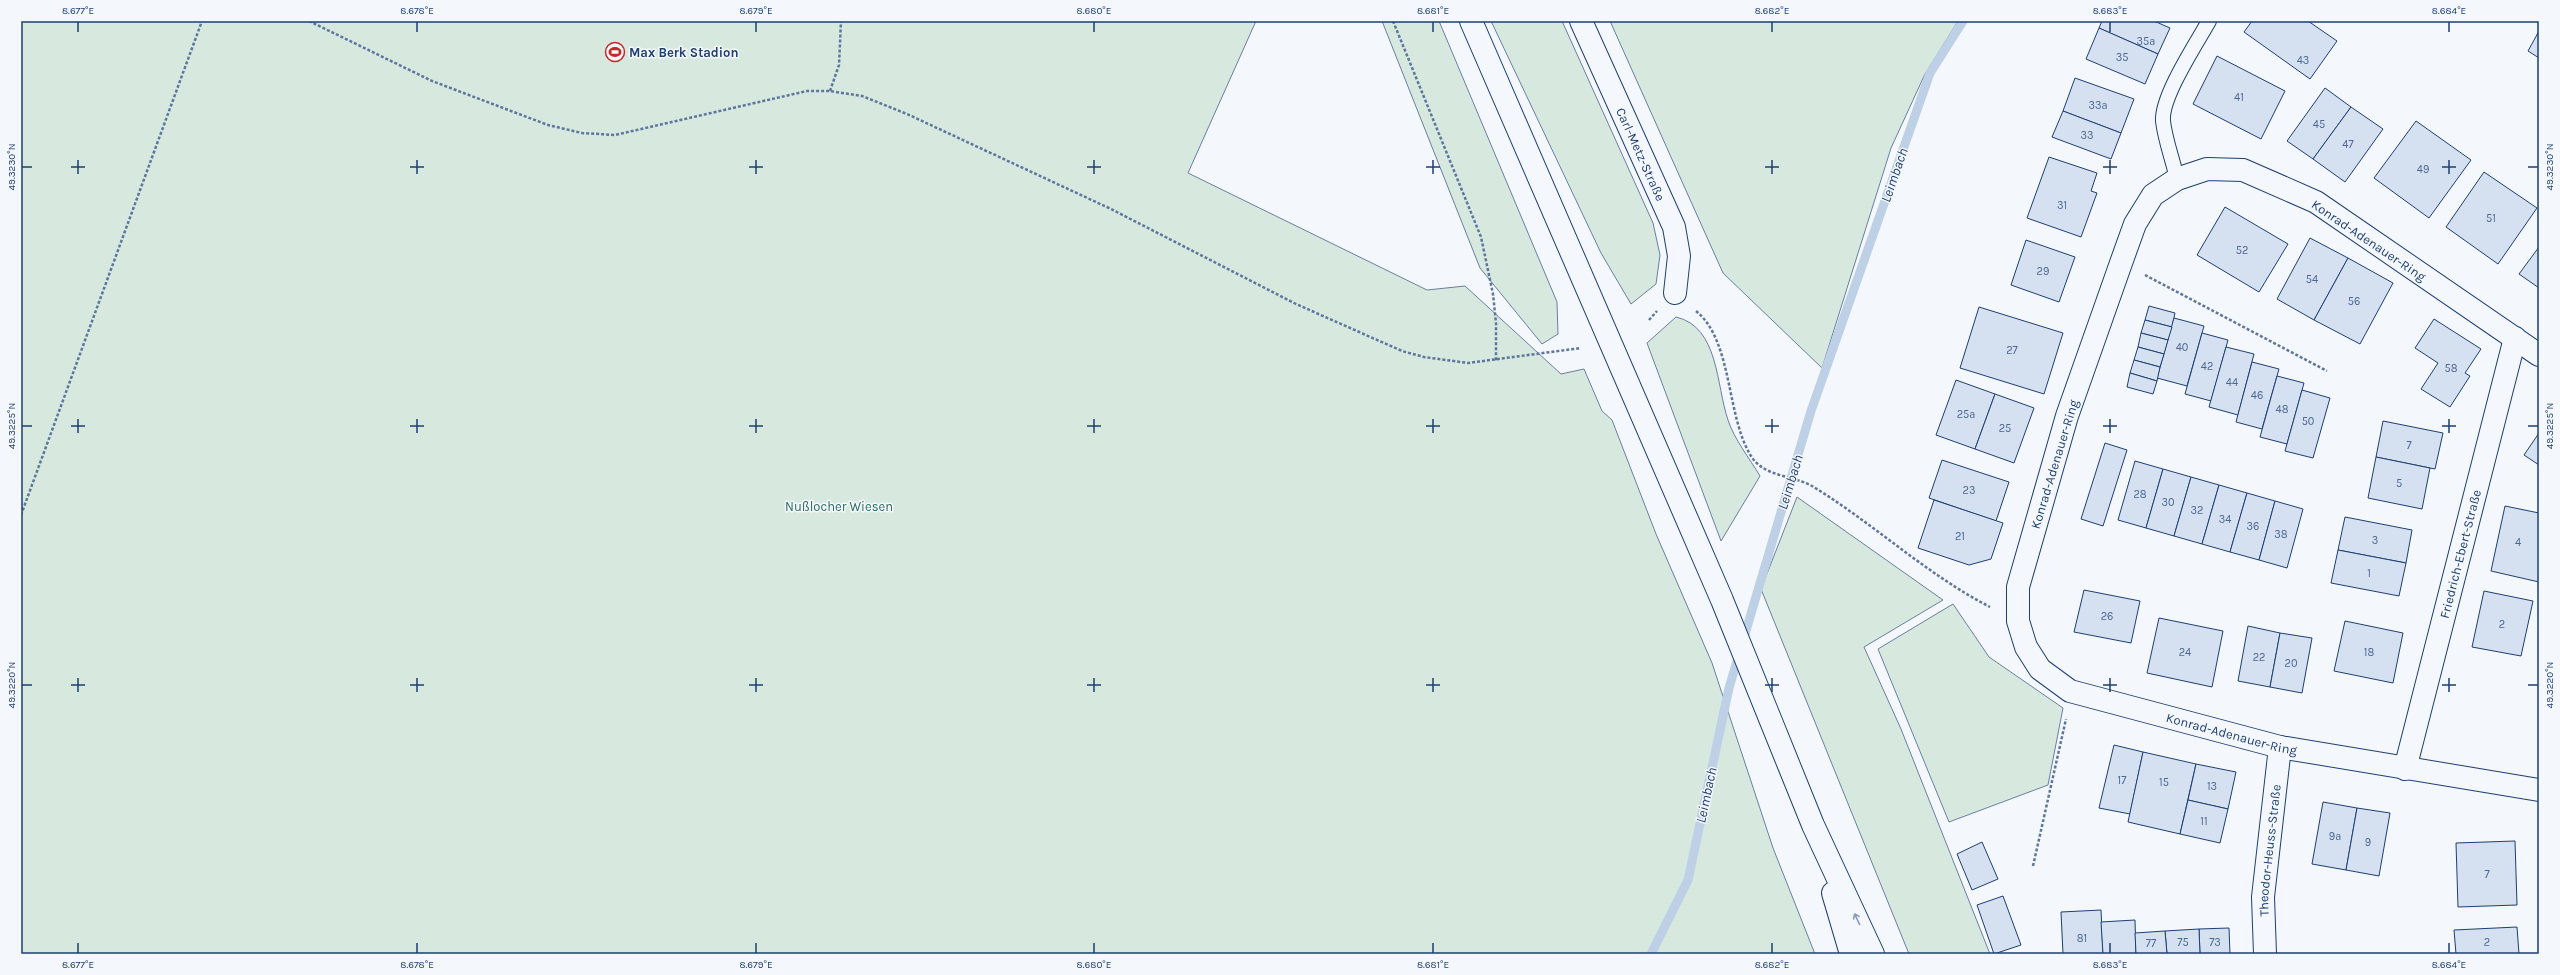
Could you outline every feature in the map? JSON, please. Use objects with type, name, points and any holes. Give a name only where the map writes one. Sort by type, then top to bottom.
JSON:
[{"type":"main road","points":[[1472,21],[1722,599],[1813,825],[1873,954]]},
{"type":"main road","name":"Carl-Metz-Straße","points":[[1581,21],[1674,227],[1680,256],[1675,293]]},
{"type":"main road","name":"Konrad-Adenauer-Ring","points":[[2539,354],[2316,202],[2243,170],[2207,169],[2177,179],[2153,195],[2135,224],[2067,416],[2018,588],[2018,621],[2026,647],[2040,669],[2070,691],[2280,747],[2405,769],[2539,790]]},
{"type":"main road","name":"Friedrich-Ebert-Straße","points":[[2405,769],[2515,338]]},
{"type":"main road","name":"Theodor-Heuss-Straße","points":[[2265,954],[2263,897],[2280,747]]},
{"type":"main road","points":[[1813,825],[1851,954]]},
{"type":"lane","points":[[2177,179],[2163,121],[2164,109],[2168,95],[2209,21]]},
{"type":"path","points":[[21,515],[202,21]]},
{"type":"path","points":[[309,21],[432,81],[548,125],[582,133],[615,135],[807,91],[830,91],[862,96],[907,114],[1112,209],[1296,304],[1402,351],[1445,361],[1468,363],[1581,348]]},
{"type":"path","points":[[830,91],[839,65],[841,21]]},
{"type":"path","points":[[1393,21],[1481,237],[1493,294],[1496,323],[1496,360]]},
{"type":"path","points":[[2121,263],[2327,371]]},
{"type":"path","points":[[1675,293],[1699,313],[1714,333],[1743,438],[1751,456],[1760,468],[1810,485],[1962,591]]},
{"type":"path","points":[[2033,866],[2070,691]]},
{"type":"green space","name":"Nußlocher Wiesen","points":[[21,21],[1256,21],[1188,173],[1427,290],[1465,286],[1561,374],[1584,369],[1602,411],[1612,420],[1656,534],[1712,663],[1773,848],[1815,954],[21,954]]},
{"type":"green space","points":[[1382,21],[1439,21],[1557,302],[1558,334],[1542,344],[1480,268]]},
{"type":"green space","points":[[1491,21],[1562,21],[1653,223],[1660,255],[1656,284],[1631,304],[1601,253]]},
{"type":"green space","points":[[1610,21],[1958,21],[1925,74],[1891,148],[1822,368],[1723,273]]},
{"type":"green space","points":[[1676,317],[1690,323],[1701,332],[1708,345],[1714,359],[1728,420],[1738,442],[1760,476],[1721,541],[1647,343]]},
{"type":"green space","points":[[1797,497],[1943,600],[1864,647],[1901,729],[1990,954],[1909,954],[1761,589]]},
{"type":"green space","points":[[1953,604],[1989,657],[2063,708],[2048,785],[1949,822],[1878,649]]},
{"type":"building","points":[[2102,21],[2154,21],[2170,28],[2158,54],[2099,28]]},
{"type":"building","points":[[2252,21],[2308,21],[2337,41],[2310,79],[2244,32]]},
{"type":"building","points":[[2099,28],[2158,54],[2145,84],[2086,59]]},
{"type":"building","points":[[2539,31],[2539,58],[2528,51]]},
{"type":"building","points":[[2217,56],[2285,91],[2261,139],[2193,104]]},
{"type":"building","points":[[2075,78],[2134,99],[2121,133],[2063,111]]},
{"type":"building","points":[[2325,88],[2351,107],[2313,159],[2287,141]]},
{"type":"building","points":[[2351,107],[2383,129],[2345,182],[2313,159]]},
{"type":"building","points":[[2063,111],[2121,133],[2111,159],[2052,137]]},
{"type":"building","points":[[2416,121],[2471,160],[2429,218],[2374,178]]},
{"type":"building","points":[[2049,157],[2097,173],[2091,191],[2097,193],[2081,237],[2027,218]]},
{"type":"building","points":[[2484,172],[2537,208],[2498,264],[2446,227]]},
{"type":"building","points":[[2225,207],[2288,244],[2259,292],[2197,255]]},
{"type":"building","points":[[2310,238],[2348,258],[2314,320],[2277,299]]},
{"type":"building","points":[[2026,240],[2075,257],[2059,302],[2011,285]]},
{"type":"building","points":[[2539,247],[2539,288],[2519,274]]},
{"type":"building","points":[[2348,258],[2393,283],[2360,344],[2314,320]]},
{"type":"building","points":[[2149,306],[2175,313],[2172,327],[2145,320]]},
{"type":"building","points":[[1979,307],[2063,333],[2044,394],[1960,368]]},
{"type":"building","points":[[2174,318],[2204,326],[2187,386],[2157,378]]},
{"type":"building","points":[[2434,319],[2481,349],[2465,373],[2470,376],[2450,407],[2421,389],[2438,363],[2415,348]]},
{"type":"building","points":[[2145,320],[2172,327],[2168,340],[2141,333]]},
{"type":"building","points":[[2141,333],[2168,340],[2164,354],[2138,347]]},
{"type":"building","points":[[2202,333],[2228,340],[2211,401],[2185,394]]},
{"type":"building","points":[[2138,347],[2164,354],[2160,367],[2134,360]]},
{"type":"building","points":[[2226,347],[2254,354],[2238,415],[2209,407]]},
{"type":"building","points":[[2134,360],[2160,367],[2157,381],[2130,373]]},
{"type":"building","points":[[2252,362],[2279,369],[2262,429],[2236,422]]},
{"type":"building","points":[[2130,373],[2157,381],[2153,394],[2127,387]]},
{"type":"building","points":[[2277,376],[2304,383],[2287,444],[2260,437]]},
{"type":"building","points":[[1956,380],[1995,394],[1975,449],[1936,435]]},
{"type":"building","points":[[2302,390],[2330,398],[2313,458],[2285,451]]},
{"type":"building","points":[[1995,394],[2034,408],[2014,463],[1975,449]]},
{"type":"building","points":[[2383,421],[2443,433],[2435,469],[2376,457]]},
{"type":"building","points":[[2539,433],[2539,465],[2524,455]]},
{"type":"building","points":[[2105,443],[2127,450],[2103,526],[2081,519]]},
{"type":"building","points":[[2376,457],[2430,468],[2422,509],[2368,498]]},
{"type":"building","points":[[1942,460],[2009,482],[1996,521],[1929,498]]},
{"type":"building","points":[[2135,461],[2163,469],[2146,528],[2118,520]]},
{"type":"building","points":[[2163,469],[2191,477],[2174,536],[2146,528]]},
{"type":"building","points":[[2191,477],[2219,485],[2202,544],[2174,536]]},
{"type":"building","points":[[2219,485],[2247,493],[2230,552],[2202,544]]},
{"type":"building","points":[[2247,493],[2275,501],[2259,560],[2230,552]]},
{"type":"building","points":[[1934,500],[2003,523],[1991,559],[1969,565],[1918,548]]},
{"type":"building","points":[[2275,501],[2303,509],[2287,568],[2259,560]]},
{"type":"building","points":[[2505,506],[2539,513],[2539,582],[2491,571]]},
{"type":"building","points":[[2345,517],[2412,530],[2406,563],[2338,550]]},
{"type":"building","points":[[2338,550],[2406,563],[2399,596],[2331,583]]},
{"type":"building","points":[[2084,590],[2140,601],[2131,643],[2074,632]]},
{"type":"building","points":[[2484,591],[2533,601],[2521,656],[2472,647]]},
{"type":"building","points":[[2159,618],[2223,631],[2212,687],[2147,673]]},
{"type":"building","points":[[2345,621],[2403,633],[2393,683],[2334,671]]},
{"type":"building","points":[[2248,626],[2280,633],[2270,687],[2238,681]]},
{"type":"building","points":[[2280,633],[2312,638],[2302,693],[2270,687]]},
{"type":"building","points":[[2114,745],[2143,752],[2130,814],[2099,808]]},
{"type":"building","points":[[2143,752],[2196,764],[2180,834],[2128,822]]},
{"type":"building","points":[[2196,764],[2236,772],[2228,809],[2188,800]]},
{"type":"building","points":[[2188,800],[2228,809],[2220,843],[2180,834]]},
{"type":"building","points":[[2323,802],[2357,808],[2346,870],[2312,864]]},
{"type":"building","points":[[2357,808],[2390,813],[2379,876],[2346,870]]},
{"type":"building","points":[[2515,841],[2517,905],[2458,907],[2456,843]]},
{"type":"building","points":[[1982,842],[1998,879],[1972,890],[1957,854]]},
{"type":"building","points":[[2003,896],[2021,945],[1994,954],[1977,905]]},
{"type":"building","points":[[2101,910],[2103,954],[2063,954],[2061,912]]},
{"type":"building","points":[[2135,920],[2136,954],[2103,954],[2101,922]]},
{"type":"building","points":[[2517,927],[2519,954],[2456,954],[2454,930]]},
{"type":"building","points":[[2229,928],[2230,954],[2200,954],[2199,929]]},
{"type":"building","points":[[2199,929],[2200,954],[2167,954],[2165,931]]},
{"type":"building","points":[[2165,931],[2167,954],[2136,954],[2135,933]]},
{"type":"waterway","name":"Leimbach","points":[[1651,954],[1688,880],[1729,688],[1811,411],[1930,73],[1963,21]]},
{"type":"place","name":"Max Berk Stadion","points":[[615,52]]}]
